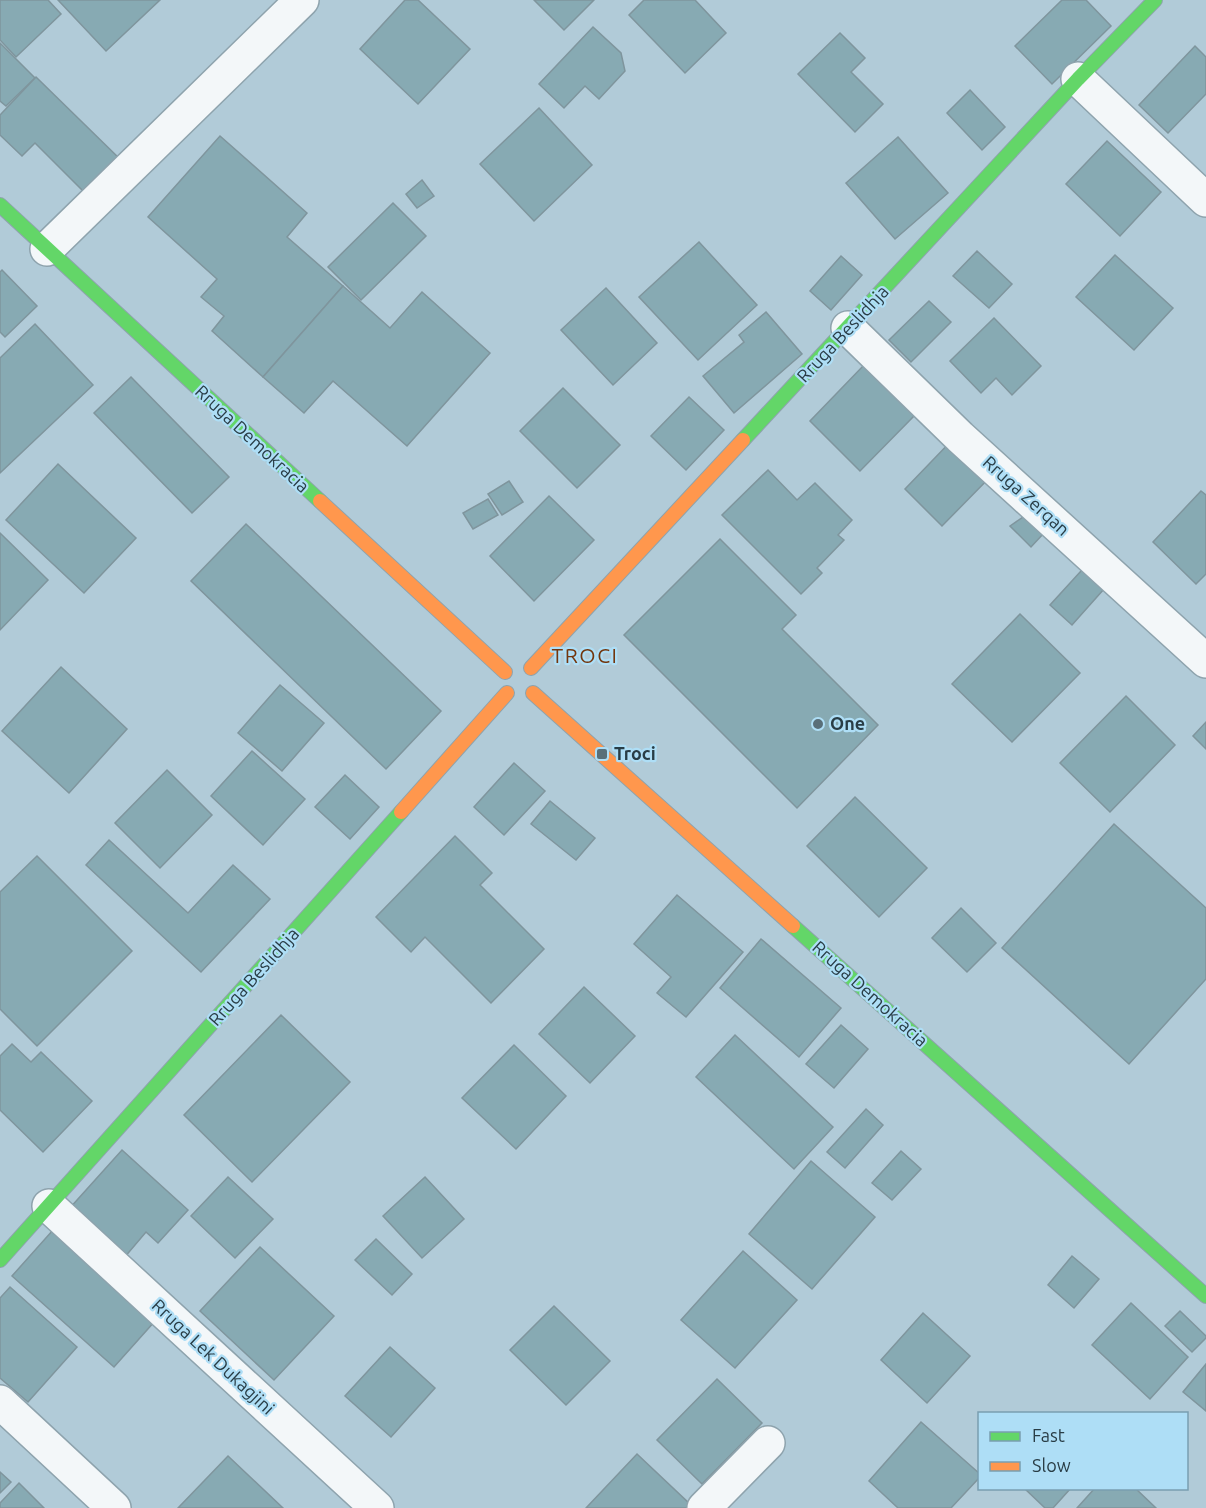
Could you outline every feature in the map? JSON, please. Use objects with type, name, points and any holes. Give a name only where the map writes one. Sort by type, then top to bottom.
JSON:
[{"type":"main road","name":"Rruga Beslidhja","points":[[518,667],[848,328],[1078,79],[1155,0]]},
{"type":"main road","name":"Rruga Demokracia","points":[[0,205],[518,667]]},
{"type":"main road","points":[[518,667],[536,677],[537,683],[532,693],[517,698],[507,693],[502,683],[518,667]]},
{"type":"main road","name":"Rruga Beslidhja","points":[[0,1260],[507,693]]},
{"type":"main road","name":"Rruga Demokracia","points":[[532,693],[1206,1296]]},
{"type":"street","points":[[47,249],[302,0]]},
{"type":"street","points":[[1078,79],[1206,200]]},
{"type":"street","name":"Rruga Zerqan","points":[[848,328],[969,445],[1206,660]]},
{"type":"street","name":"Rruga Lek Dukagjini","points":[[49,1206],[377,1508]]},
{"type":"street","points":[[0,1402],[114,1508]]},
{"type":"street","points":[[704,1508],[768,1443]]},
{"type":"building","points":[[0,0],[48,0],[61,14],[16,57],[0,40]]},
{"type":"building","points":[[58,0],[160,0],[106,51]]},
{"type":"building","points":[[405,0],[418,0],[470,49],[418,104],[360,49]]},
{"type":"building","points":[[534,0],[594,0],[564,30]]},
{"type":"building","points":[[644,0],[695,0],[726,33],[685,73],[629,15]]},
{"type":"building","points":[[1062,0],[1086,0],[1111,26],[1052,84],[1015,46]]},
{"type":"building","points":[[593,27],[621,53],[625,71],[599,99],[585,86],[564,108],[539,84]]},
{"type":"building","points":[[840,33],[865,58],[851,72],[883,104],[855,132],[798,74]]},
{"type":"building","points":[[0,43],[35,78],[6,106],[0,101]]},
{"type":"building","points":[[1195,46],[1206,57],[1206,94],[1168,133],[1139,105]]},
{"type":"building","points":[[36,77],[124,163],[90,198],[35,143],[22,156],[0,135],[0,115]]},
{"type":"building","points":[[970,90],[1005,127],[982,150],[947,113]]},
{"type":"building","points":[[539,108],[592,165],[534,221],[480,164]]},
{"type":"building","points":[[220,136],[307,213],[287,237],[343,286],[263,377],[212,331],[224,316],[201,297],[217,279],[148,217]]},
{"type":"building","points":[[898,137],[948,193],[895,239],[846,183]]},
{"type":"building","points":[[1107,141],[1161,192],[1120,236],[1066,184]]},
{"type":"building","points":[[422,180],[434,196],[417,208],[406,194]]},
{"type":"building","points":[[393,203],[426,236],[361,300],[328,267]]},
{"type":"building","points":[[699,242],[757,305],[698,360],[639,297]]},
{"type":"building","points":[[977,251],[1012,284],[989,308],[953,276]]},
{"type":"building","points":[[1115,255],[1173,308],[1134,350],[1076,297]]},
{"type":"building","points":[[841,256],[862,275],[831,310],[810,291]]},
{"type":"building","points":[[2,270],[37,306],[5,337],[0,332],[0,272]]},
{"type":"building","points":[[343,286],[390,328],[422,292],[490,353],[407,446],[333,381],[304,413],[263,377]]},
{"type":"building","points":[[606,288],[657,343],[613,385],[561,330]]},
{"type":"building","points":[[929,301],[951,322],[911,362],[889,340]]},
{"type":"building","points":[[766,312],[802,354],[734,413],[703,376],[744,342],[739,335]]},
{"type":"building","points":[[994,318],[1041,366],[1012,395],[996,378],[981,393],[950,361]]},
{"type":"building","points":[[35,324],[93,385],[0,473],[0,358]]},
{"type":"building","points":[[864,365],[915,415],[860,471],[810,421]]},
{"type":"building","points":[[131,377],[229,477],[192,513],[94,413]]},
{"type":"building","points":[[563,388],[620,445],[577,488],[520,431]]},
{"type":"building","points":[[689,397],[724,430],[686,470],[651,436]]},
{"type":"building","points":[[955,437],[993,474],[942,526],[905,489]]},
{"type":"building","points":[[58,464],[136,538],[84,593],[6,520]]},
{"type":"building","points":[[768,470],[797,500],[815,483],[852,520],[838,535],[844,540],[817,568],[822,573],[801,594],[722,515]]},
{"type":"building","points":[[509,481],[523,502],[502,515],[488,494]]},
{"type":"building","points":[[1201,491],[1206,495],[1206,574],[1196,584],[1153,542]]},
{"type":"building","points":[[549,496],[594,540],[534,601],[490,556]]},
{"type":"building","points":[[488,499],[498,515],[473,529],[463,513]]},
{"type":"building","points":[[1026,515],[1044,533],[1031,547],[1010,526]]},
{"type":"building","points":[[246,524],[441,711],[386,769],[191,581]]},
{"type":"building","points":[[0,533],[48,580],[0,630]]},
{"type":"building","points":[[720,539],[796,615],[782,629],[878,725],[797,808],[624,635]]},
{"type":"building","points":[[1091,560],[1112,580],[1072,625],[1050,605]]},
{"type":"building","points":[[1020,614],[1080,673],[1012,742],[952,684]]},
{"type":"building","points":[[61,667],[127,729],[69,793],[2,731]]},
{"type":"building","points":[[280,685],[324,723],[282,771],[238,733]]},
{"type":"building","points":[[1126,696],[1175,745],[1110,812],[1060,763]]},
{"type":"building","points":[[1206,722],[1206,749],[1193,736]]},
{"type":"building","points":[[252,751],[305,799],[263,845],[211,796]]},
{"type":"building","points":[[514,763],[545,791],[504,835],[474,807]]},
{"type":"building","points":[[167,770],[212,815],[160,868],[115,823]]},
{"type":"building","points":[[345,775],[379,807],[350,839],[315,807]]},
{"type":"building","points":[[855,797],[927,868],[879,917],[807,846]]},
{"type":"building","points":[[550,801],[595,838],[576,860],[531,824]]},
{"type":"building","points":[[1114,824],[1206,908],[1206,979],[1129,1064],[1002,948]]},
{"type":"building","points":[[455,836],[492,873],[480,885],[544,949],[491,1003],[425,937],[411,952],[376,917]]},
{"type":"building","points":[[109,840],[188,913],[233,865],[270,899],[201,972],[86,865]]},
{"type":"building","points":[[37,856],[132,951],[37,1046],[0,1009],[0,892]]},
{"type":"building","points":[[677,895],[743,952],[686,1017],[657,993],[671,977],[634,944]]},
{"type":"building","points":[[961,908],[996,943],[967,972],[932,938]]},
{"type":"building","points":[[761,939],[841,1008],[799,1057],[720,988]]},
{"type":"building","points":[[584,987],[635,1036],[590,1083],[539,1034]]},
{"type":"building","points":[[281,1015],[350,1082],[252,1182],[184,1115]]},
{"type":"building","points":[[841,1025],[868,1049],[834,1088],[806,1064]]},
{"type":"building","points":[[735,1035],[833,1127],[794,1169],[696,1077]]},
{"type":"building","points":[[12,1044],[31,1062],[41,1052],[92,1101],[43,1152],[0,1110],[0,1056]]},
{"type":"building","points":[[514,1045],[566,1096],[516,1149],[462,1098]]},
{"type":"building","points":[[866,1109],[883,1125],[845,1168],[827,1152]]},
{"type":"building","points":[[122,1150],[188,1210],[158,1243],[146,1232],[124,1258],[69,1209]]},
{"type":"building","points":[[901,1151],[921,1169],[892,1200],[872,1183]]},
{"type":"building","points":[[811,1161],[875,1217],[812,1289],[749,1234]]},
{"type":"building","points":[[228,1177],[273,1219],[235,1258],[191,1216]]},
{"type":"building","points":[[425,1177],[464,1219],[422,1258],[383,1216]]},
{"type":"building","points":[[53,1230],[155,1321],[114,1367],[12,1276]]},
{"type":"building","points":[[376,1239],[412,1274],[392,1295],[355,1260]]},
{"type":"building","points":[[260,1247],[334,1316],[274,1380],[200,1311]]},
{"type":"building","points":[[743,1251],[797,1300],[735,1368],[681,1320]]},
{"type":"building","points":[[1072,1256],[1099,1279],[1074,1308],[1048,1285]]},
{"type":"building","points":[[10,1287],[77,1347],[28,1402],[0,1378],[0,1298]]},
{"type":"building","points":[[1131,1303],[1188,1357],[1150,1399],[1092,1345]]},
{"type":"building","points":[[554,1306],[610,1361],[566,1405],[510,1350]]},
{"type":"building","points":[[1180,1311],[1206,1336],[1192,1352],[1165,1326]]},
{"type":"building","points":[[923,1313],[970,1356],[927,1403],[881,1360]]},
{"type":"building","points":[[390,1347],[435,1388],[391,1437],[345,1396]]},
{"type":"building","points":[[1206,1364],[1206,1411],[1183,1392]]},
{"type":"building","points":[[717,1379],[762,1423],[702,1484],[657,1440]]},
{"type":"building","points":[[921,1422],[978,1472],[978,1479],[951,1508],[898,1508],[869,1481]]},
{"type":"building","points":[[637,1454],[692,1506],[691,1508],[586,1508]]},
{"type":"building","points":[[228,1456],[283,1508],[178,1508]]},
{"type":"building","points":[[0,1472],[11,1482],[0,1493]]},
{"type":"building","points":[[19,1483],[44,1508],[0,1508],[0,1503]]},
{"type":"building","points":[[1026,1490],[1069,1490],[1053,1508],[1045,1508]]},
{"type":"building","points":[[1093,1490],[1137,1490],[1156,1508],[1077,1508]]},
{"type":"traffic: fast","points":[[743,440],[1078,79],[1155,0]]},
{"type":"traffic: fast","points":[[0,205],[320,501]]},
{"type":"traffic: fast","points":[[0,1260],[401,812]]},
{"type":"traffic: fast","points":[[793,926],[1206,1296]]},
{"type":"traffic: slow","points":[[531,668],[743,440]]},
{"type":"traffic: slow","points":[[320,501],[505,672]]},
{"type":"traffic: slow","points":[[401,812],[507,693]]},
{"type":"traffic: slow","points":[[533,693],[793,926]]},
{"type":"place","name":"One","points":[[818,724]]},
{"type":"place","name":"Troci","points":[[602,754]]},
{"type":"district","name":"TROCI","points":[[585,656]]}]
